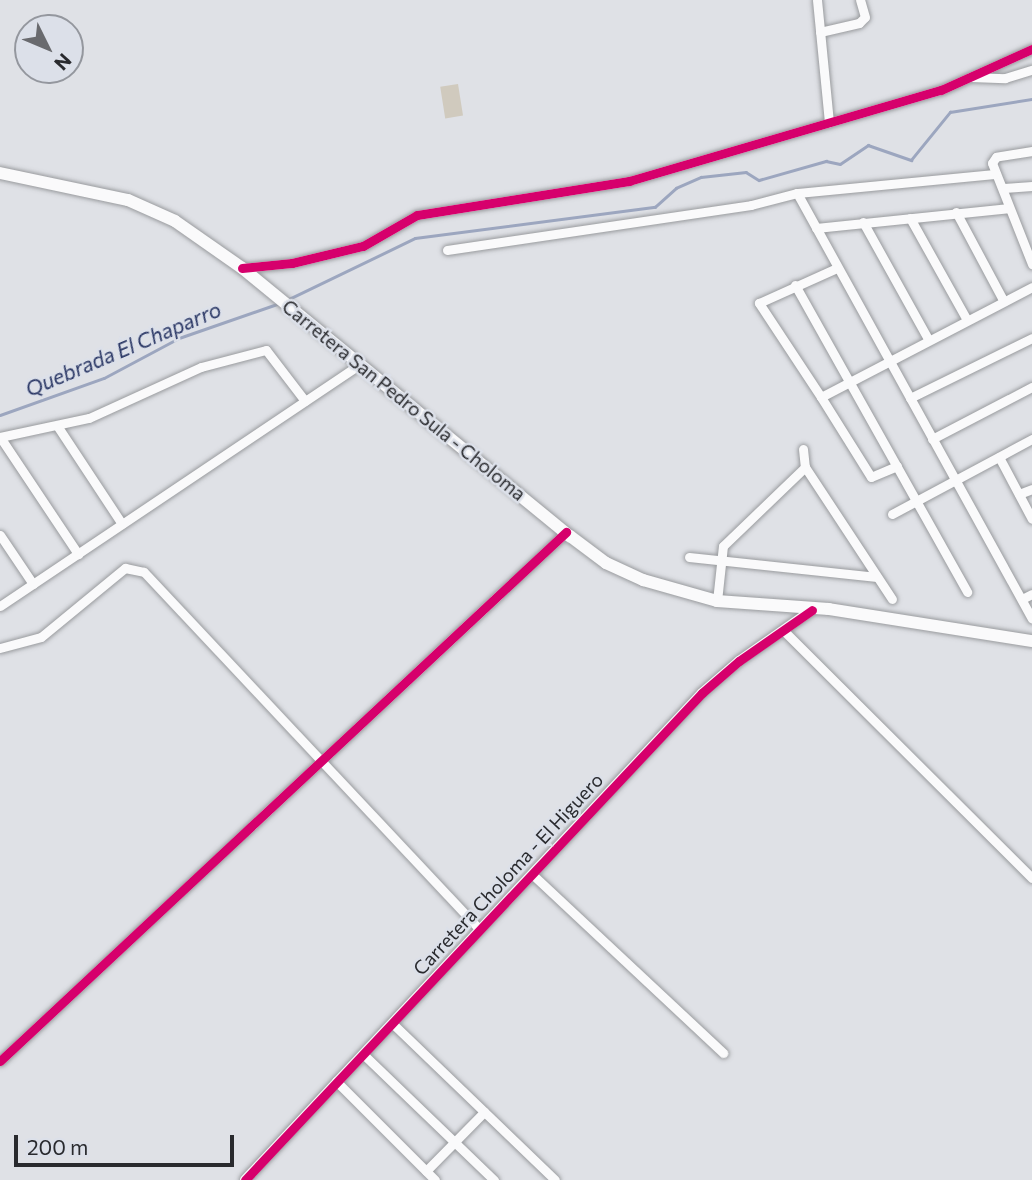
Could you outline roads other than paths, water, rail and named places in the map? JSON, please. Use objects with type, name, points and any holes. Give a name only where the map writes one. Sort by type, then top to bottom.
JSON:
[{"type":"main road","name":"Carretera San Pedro Sula - Choloma","points":[[0,173],[128,200],[175,221],[242,268],[566,533],[606,562],[643,580],[717,601],[812,610],[1032,643]]},
{"type":"street","points":[[817,0],[828,122]]},
{"type":"street","points":[[820,32],[859,23],[864,18],[860,0]]},
{"type":"street","points":[[242,268],[292,262],[362,246],[417,215],[629,181],[911,100],[971,77],[1032,49]]},
{"type":"street","points":[[971,77],[985,80],[1032,70]]},
{"type":"street","points":[[1032,151],[996,157],[995,174],[1004,188],[1009,208],[1032,264]]},
{"type":"street","points":[[447,250],[751,205],[797,193],[995,174]]},
{"type":"street","points":[[1004,188],[1032,186]]},
{"type":"street","points":[[797,193],[1032,618]]},
{"type":"street","points":[[816,228],[1009,208]]},
{"type":"street","points":[[956,212],[1003,300]]},
{"type":"street","points":[[910,218],[965,318]]},
{"type":"street","points":[[863,222],[928,339]]},
{"type":"street","points":[[837,268],[759,303],[871,477],[897,466]]},
{"type":"street","points":[[795,285],[967,592]]},
{"type":"street","points":[[821,397],[965,318],[1032,287]]},
{"type":"street","points":[[910,398],[1032,338]]},
{"type":"street","points":[[78,554],[0,437],[58,428],[201,367],[266,349],[305,401]]},
{"type":"street","points":[[0,606],[360,364]]},
{"type":"street","points":[[932,439],[1032,387]]},
{"type":"street","points":[[58,428],[122,524]]},
{"type":"street","points":[[892,514],[1032,439]]},
{"type":"street","points":[[803,449],[805,467],[891,599]]},
{"type":"street","points":[[999,457],[1032,519]]},
{"type":"street","points":[[717,601],[719,557],[723,546],[805,467]]},
{"type":"street","points":[[1018,494],[1032,489]]},
{"type":"street","points":[[0,1061],[320,759],[566,533]]},
{"type":"street","points":[[0,535],[33,584]]},
{"type":"street","points":[[689,557],[719,557],[877,577]]},
{"type":"street","points":[[0,648],[41,637],[125,568],[134,567],[144,572],[479,929]]},
{"type":"street","points":[[1022,599],[1032,594]]},
{"type":"street","name":"Carretera Choloma - El Higuero","points":[[245,1180],[702,693],[738,661],[812,610]]},
{"type":"street","points":[[784,631],[1032,878]]},
{"type":"street","points":[[532,874],[723,1054]]},
{"type":"street","points":[[391,1023],[555,1180]]},
{"type":"street","points":[[363,1054],[494,1180]]},
{"type":"street","points":[[336,1081],[435,1180]]},
{"type":"street","points":[[426,1171],[484,1112]]},
{"type":"waterway","name":"Quebrada El Chaparro","points":[[287,300],[415,238],[655,207],[676,188],[701,177],[746,172],[759,180],[826,161],[840,164],[868,145],[911,160],[950,112],[1032,99]]},
{"type":"waterway","name":"Quebrada El Chaparro","points":[[0,415],[104,378],[179,338],[277,304]]}]
